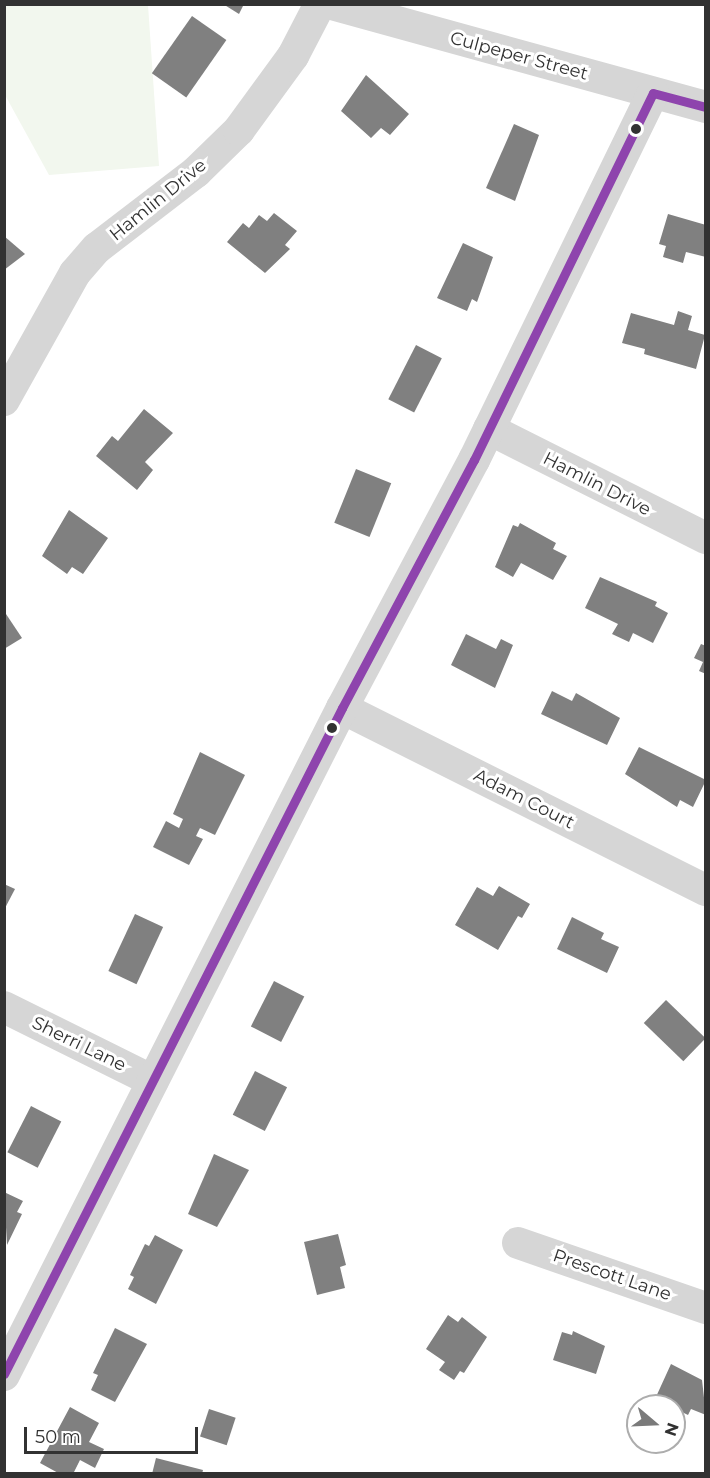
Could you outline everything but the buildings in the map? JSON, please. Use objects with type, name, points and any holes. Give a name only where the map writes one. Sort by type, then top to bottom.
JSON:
[{"type":"street","name":"Hamlin Drive","points":[[4,400],[75,273],[97,248],[196,172],[239,130],[293,56],[320,4]]},
{"type":"street","name":"Culpeper Street","points":[[332,4],[705,107]]},
{"type":"street","points":[[4,1375],[342,708],[489,429],[653,93]]},
{"type":"street","name":"Hamlin Drive","points":[[489,429],[705,538]]},
{"type":"street","name":"Adam Court","points":[[342,708],[705,890]]},
{"type":"street","name":"Sherri Lane","points":[[4,1008],[153,1081]]},
{"type":"street","name":"Prescott Lane","points":[[518,1243],[705,1308]]},
{"type":"shaded area","points":[[4,5],[148,5],[159,166],[49,175],[5,95]]},
{"type":"transit line","points":[[4,1374],[342,708],[474,460],[653,93],[706,107]]}]
